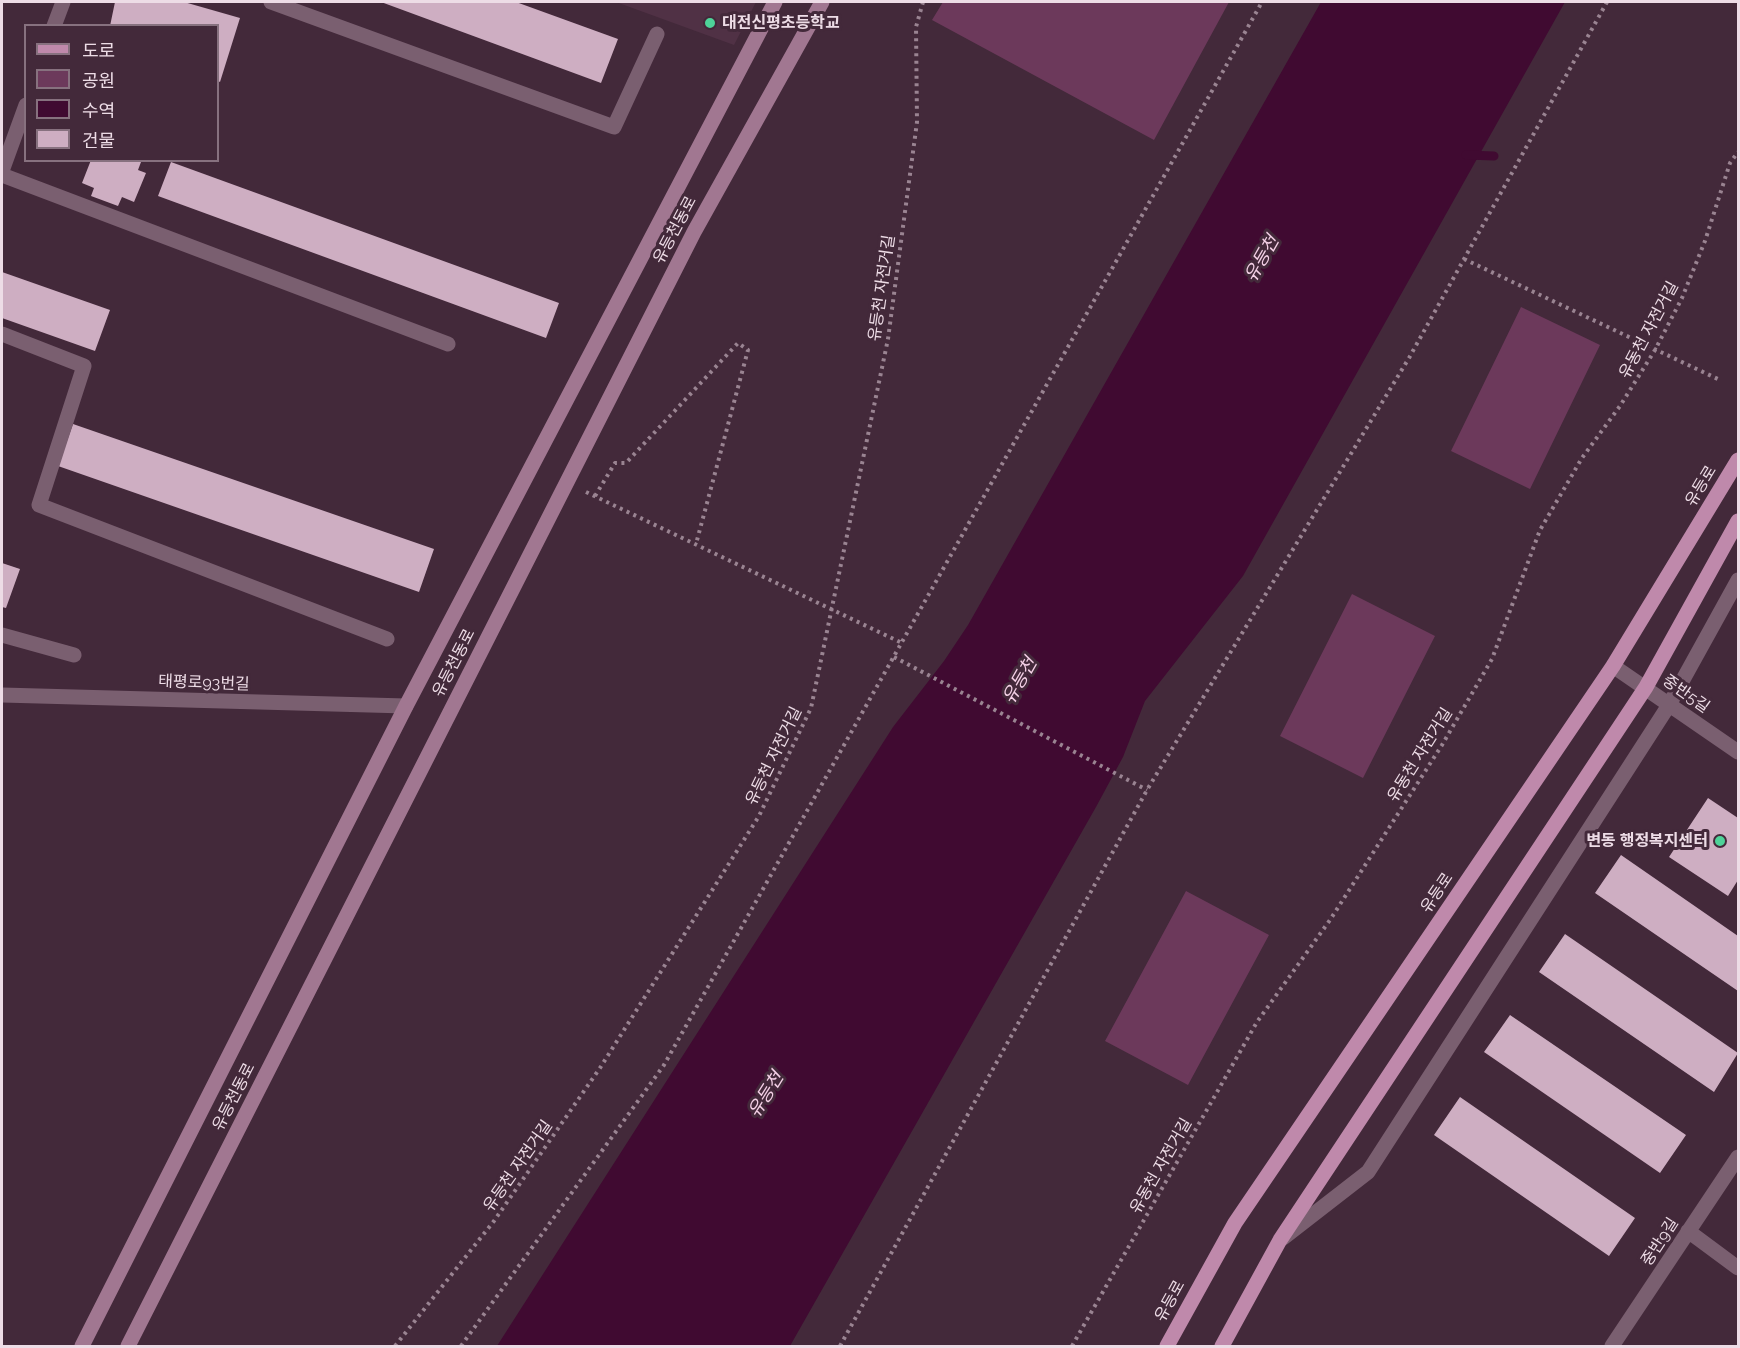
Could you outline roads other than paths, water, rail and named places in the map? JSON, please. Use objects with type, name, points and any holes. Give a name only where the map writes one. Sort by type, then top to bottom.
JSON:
[{"type":"main road","name":"유등천동로","points":[[82,1347],[406,706],[775,2]]},
{"type":"main road","name":"유등천동로","points":[[128,1347],[688,243],[822,2]]},
{"type":"main road","name":"유등로","points":[[1167,1347],[1235,1223],[1613,666],[1738,460]]},
{"type":"main road","points":[[1222,1347],[1280,1240],[1646,687],[1738,521]]},
{"type":"street","points":[[55,24],[63,2]]},
{"type":"street","points":[[271,2],[614,127],[657,34]]},
{"type":"street","points":[[24,111],[2,173],[448,344]]},
{"type":"street","points":[[2,334],[84,366],[39,505],[387,639]]},
{"type":"street","points":[[1280,1240],[1368,1172],[1669,705],[1738,580]]},
{"type":"street","points":[[2,635],[74,655]]},
{"type":"street","name":"중반5길","points":[[1613,666],[1738,752]]},
{"type":"street","name":"태평로93번길","points":[[2,695],[406,706]]},
{"type":"street","name":"중반9길","points":[[1612,1347],[1738,1157]]},
{"type":"street","points":[[1689,1231],[1738,1268]]},
{"type":"water","name":"유등천","points":[[1321,2],[1565,2],[1243,576],[1145,701],[1123,757],[1096,807],[790,1346],[497,1346],[893,727],[944,661],[968,625]]},
{"type":"waterway","points":[[1466,155],[1494,156]]},
{"type":"place","name":"대전신평초등학교","points":[[710,23]]},
{"type":"place","name":"변동 행정복지센터","points":[[1720,841]]}]
